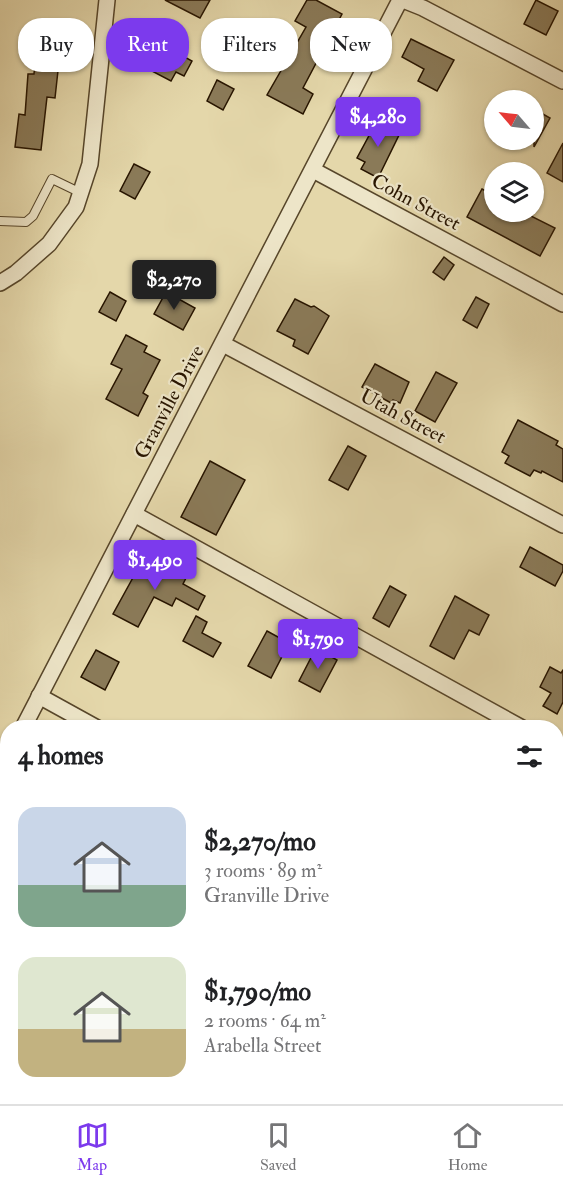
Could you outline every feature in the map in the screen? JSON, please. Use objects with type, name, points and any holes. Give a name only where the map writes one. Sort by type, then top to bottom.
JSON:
[{"type":"street","points":[[0,283],[16,273],[49,244],[76,207],[90,164],[107,0]]},
{"type":"street","points":[[402,0],[423,8],[563,81]]},
{"type":"street","name":"Granville Drive","points":[[27,720],[402,0]]},
{"type":"street","name":"Cohn Street","points":[[313,171],[563,304]]},
{"type":"street","name":"Utah Street","points":[[223,344],[563,525]]},
{"type":"street","points":[[134,514],[507,720]]},
{"type":"street","points":[[39,696],[82,720]]},
{"type":"lane","points":[[0,221],[26,222],[33,216],[52,179],[81,193]]},
{"type":"building","points":[[165,0],[210,0],[200,18]]},
{"type":"building","points":[[307,0],[316,0],[342,14],[340,18],[310,18],[311,72],[303,88],[313,94],[303,114],[267,95],[280,72],[298,72],[298,41],[306,27],[298,23],[297,18]]},
{"type":"building","points":[[536,0],[558,11],[546,35],[524,24]]},
{"type":"building","points":[[411,39],[454,60],[437,91],[418,81],[424,69],[402,57]]},
{"type":"building","points":[[34,72],[58,72],[55,98],[47,97],[41,150],[15,147],[19,114],[25,115],[28,74],[34,74]]},
{"type":"building","points":[[154,72],[176,72],[171,81]]},
{"type":"building","points":[[217,80],[234,89],[223,110],[207,101]]},
{"type":"building","points":[[544,115],[550,118],[544,129]]},
{"type":"building","points":[[378,119],[401,131],[378,178],[361,169],[365,162],[357,158]]},
{"type":"building","points":[[563,143],[563,182],[547,173]]},
{"type":"building","points":[[134,164],[150,172],[135,199],[120,191]]},
{"type":"building","points":[[482,189],[484,190],[484,222],[543,222],[555,228],[540,256],[467,217]]},
{"type":"building","points":[[444,257],[454,265],[444,280],[433,272]]},
{"type":"building","points":[[110,292],[126,301],[116,321],[99,312]]},
{"type":"building","points":[[166,292],[195,308],[183,330],[154,314]]},
{"type":"building","points":[[476,297],[489,304],[477,328],[463,320]]},
{"type":"building","points":[[295,299],[311,307],[314,306],[329,316],[308,354],[293,346],[295,340],[277,331]]},
{"type":"building","points":[[126,335],[147,346],[144,352],[160,360],[143,393],[148,396],[138,416],[106,399],[122,369],[111,364]]},
{"type":"building","points":[[375,364],[409,382],[400,403],[393,400],[391,403],[362,387]]},
{"type":"building","points":[[436,372],[457,383],[435,422],[415,411]]},
{"type":"building","points":[[518,420],[558,441],[556,445],[563,449],[563,482],[542,471],[541,473],[534,470],[530,476],[505,463],[509,456],[502,452]]},
{"type":"building","points":[[348,446],[366,456],[348,490],[329,480]]},
{"type":"building","points":[[210,461],[245,480],[216,535],[181,517]]},
{"type":"building","points":[[530,547],[563,565],[563,571],[555,586],[520,567]]},
{"type":"building","points":[[146,554],[187,576],[183,584],[205,596],[198,610],[176,598],[172,606],[154,597],[138,627],[113,614]]},
{"type":"building","points":[[390,586],[406,595],[389,627],[373,618]]},
{"type":"building","points":[[455,596],[489,615],[479,635],[469,630],[454,659],[430,646]]},
{"type":"building","points":[[196,616],[207,622],[202,633],[221,643],[213,657],[183,641]]},
{"type":"building","points":[[267,631],[289,643],[271,678],[248,666]]},
{"type":"building","points":[[316,648],[337,660],[320,692],[299,681]]},
{"type":"building","points":[[96,650],[119,662],[105,690],[81,677]]},
{"type":"building","points":[[550,667],[561,673],[563,670],[563,702],[557,714],[543,706],[551,693],[540,687]]}]
